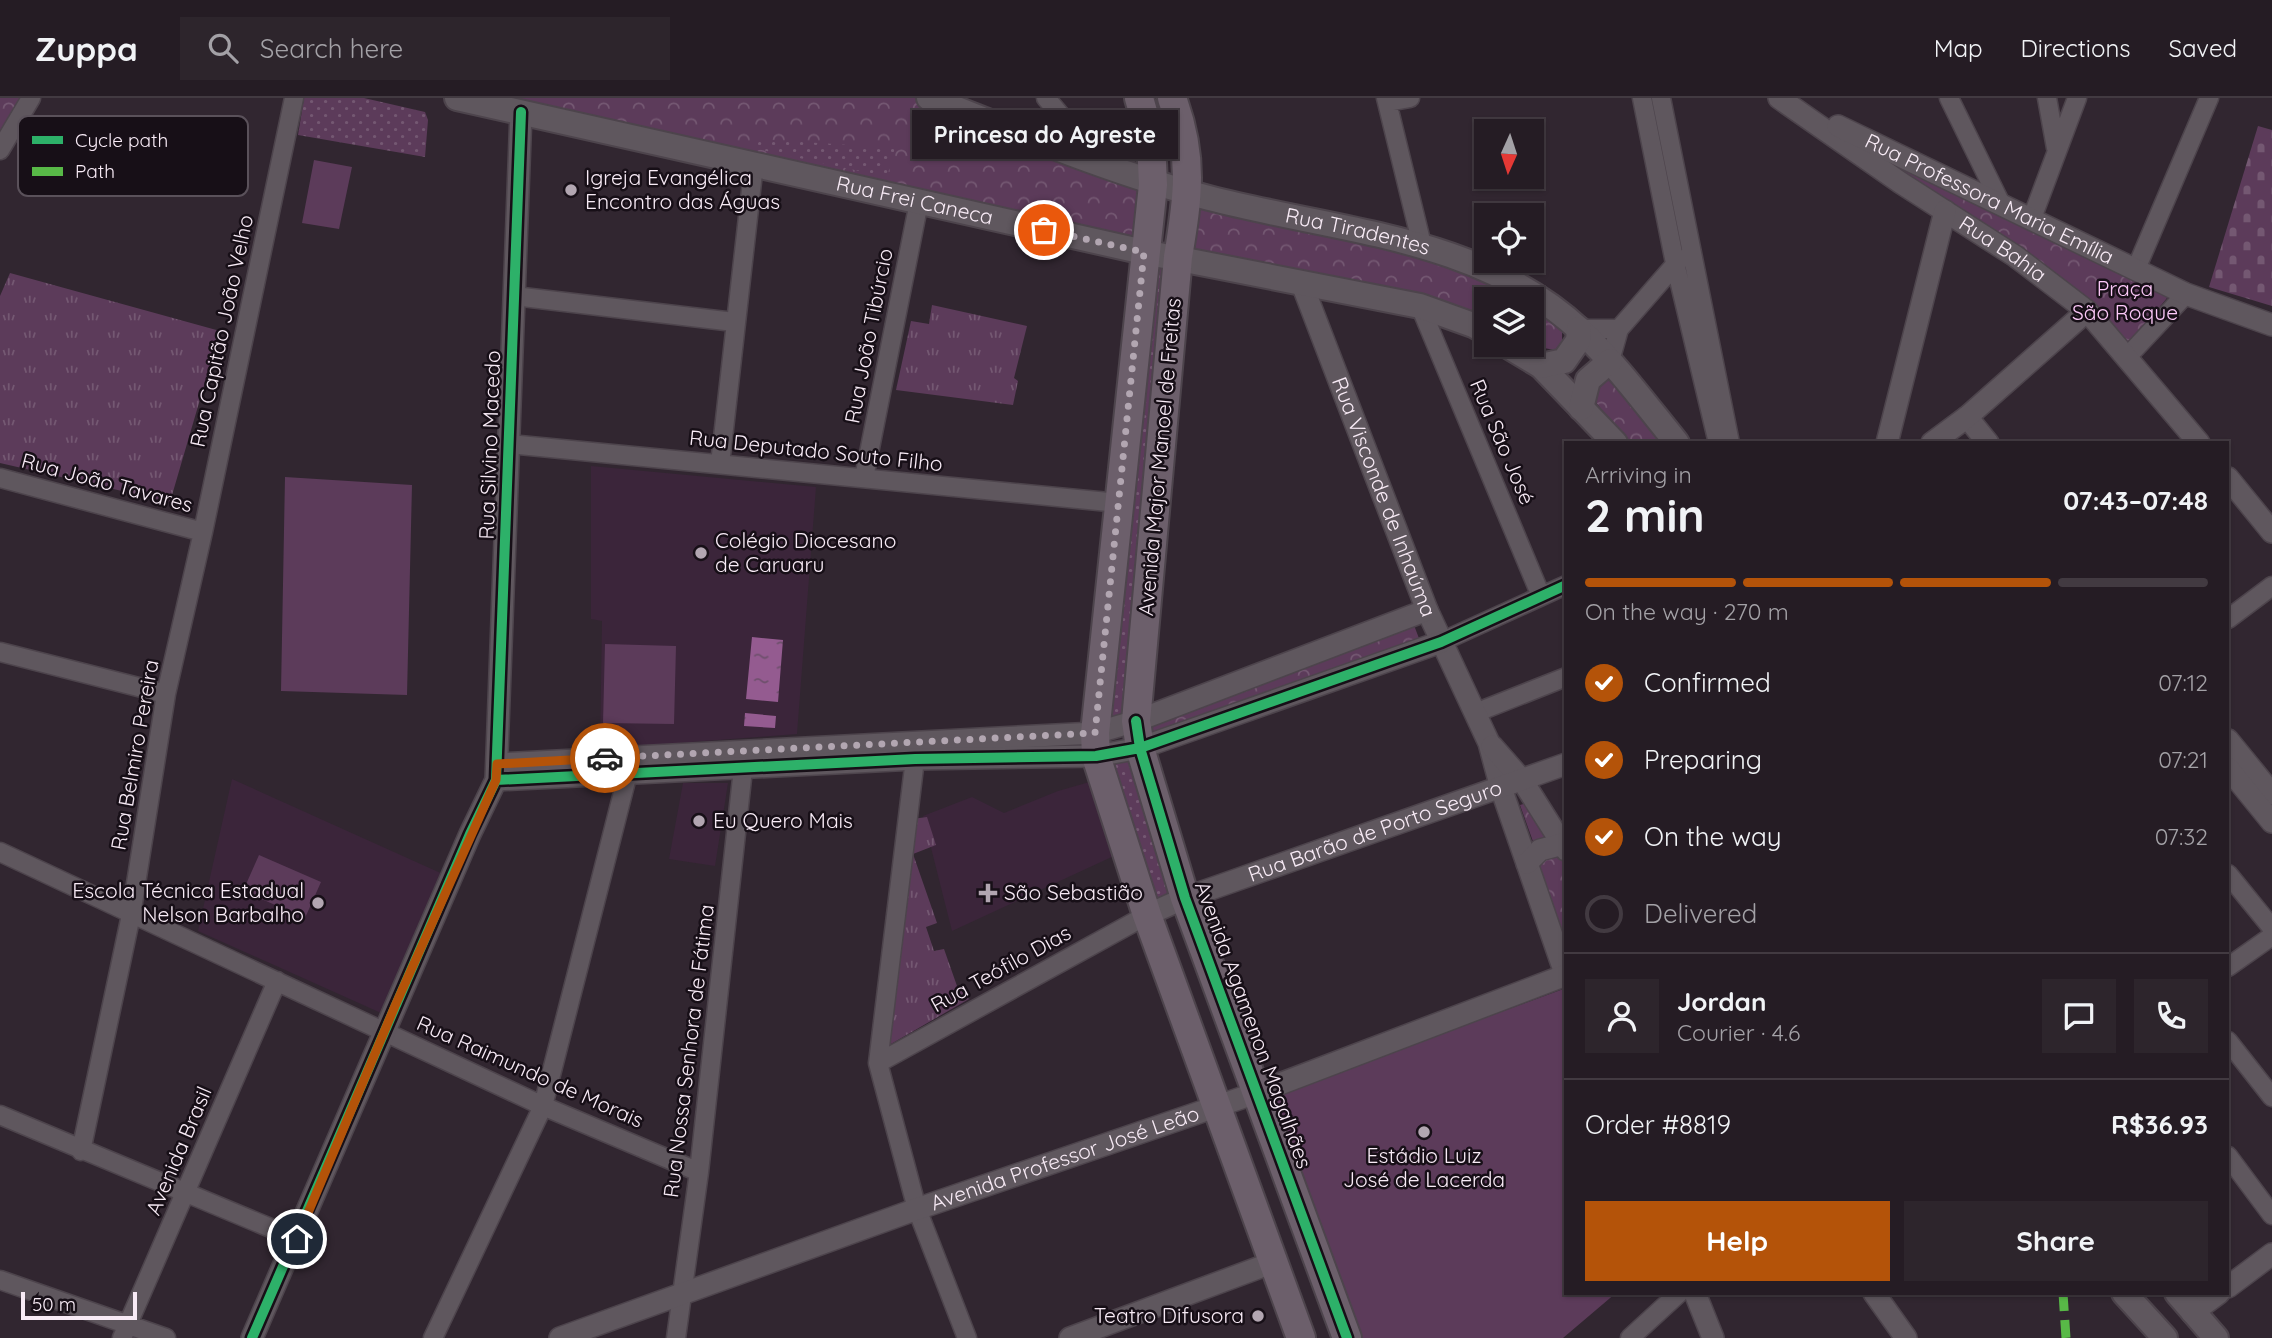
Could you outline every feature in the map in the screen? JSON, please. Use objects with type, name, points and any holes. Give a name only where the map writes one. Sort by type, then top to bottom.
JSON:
[{"type":"main road","name":"Rua Frei Caneca","points":[[457,98],[1144,252],[1420,306],[1474,327]]},
{"type":"main road","name":"Rua Tiradentes","points":[[929,98],[1103,166],[1188,192],[1422,245],[1519,287],[1579,329],[1610,361],[1675,441]]},
{"type":"main road","name":"Avenida Major Manoel de Freitas","points":[[1096,744],[1144,252],[1154,182],[1151,140],[1139,98]]},
{"type":"main road","name":"Avenida Major Manoel de Freitas","points":[[1138,735],[1178,257],[1188,192],[1188,155],[1172,98]]},
{"type":"main road","points":[[1541,366],[1564,360],[1578,341],[1579,329]]},
{"type":"main road","points":[[1526,357],[1541,366],[1613,441]]},
{"type":"main road","points":[[1581,408],[1582,394],[1588,380],[1610,361]]},
{"type":"main road","name":"Avenida Agamenon Magalhães","points":[[1138,735],[1185,898],[1347,1338]]},
{"type":"main road","points":[[1096,744],[1147,915],[1301,1338]]},
{"type":"main road","points":[[2126,1295],[2165,1338]]},
{"type":"main road","points":[[2178,1295],[2216,1338]]},
{"type":"street","points":[[20,116],[31,98]]},
{"type":"street","name":"Rua Capitão João Velho","points":[[203,532],[294,98]]},
{"type":"street","points":[[1046,98],[1103,166]]},
{"type":"street","points":[[1410,98],[1388,99],[1422,245]]},
{"type":"street","points":[[1642,98],[1675,263],[1718,441]]},
{"type":"street","points":[[1661,98],[1730,441]]},
{"type":"street","points":[[1949,98],[2000,202]]},
{"type":"street","points":[[2047,98],[2056,148]]},
{"type":"street","points":[[2032,218],[2056,148],[2077,98]]},
{"type":"street","points":[[2136,269],[2209,98]]},
{"type":"street","name":"Rua Professora Maria Emília","points":[[1782,100],[2000,202],[2186,294],[2272,325]]},
{"type":"street","name":"Rua Bahia","points":[[1782,100],[1923,197],[2015,256],[2087,311],[2128,356],[2197,441]]},
{"type":"street","name":"Rua Silvino Macedo","points":[[497,772],[522,112]]},
{"type":"street","points":[[0,150],[18,120]]},
{"type":"street","points":[[720,464],[754,164]]},
{"type":"street","points":[[1923,197],[1923,179],[1927,174],[1937,173]]},
{"type":"street","name":"Rua João Tibúrcio","points":[[864,478],[919,202]]},
{"type":"street","points":[[1888,441],[1945,211]]},
{"type":"street","points":[[1610,361],[1619,329],[1675,263],[1691,250]]},
{"type":"street","name":"Rua Visconde de Inhaúma","points":[[1302,284],[1427,610],[1489,743],[1501,788],[1564,970]]},
{"type":"street","points":[[2128,356],[2186,294]]},
{"type":"street","points":[[514,296],[734,322]]},
{"type":"street","name":"Rua São José","points":[[1420,306],[1541,596]]},
{"type":"street","points":[[1937,441],[1962,430],[2087,311]]},
{"type":"street","points":[[1579,329],[1619,329]]},
{"type":"street","points":[[1962,430],[1984,441]]},
{"type":"street","name":"Rua Deputado Souto Filho","points":[[509,444],[1119,503]]},
{"type":"street","name":"Rua João Tavares","points":[[0,478],[203,532]]},
{"type":"street","points":[[2229,479],[2272,532]]},
{"type":"street","name":"Rua Belmiro Pereira","points":[[81,1150],[131,915],[166,694],[203,532]]},
{"type":"street","points":[[497,772],[628,773],[743,769],[915,759],[1096,744],[1138,735],[1441,642],[1564,586]]},
{"type":"street","points":[[2229,619],[2272,586]]},
{"type":"street","points":[[1138,735],[1427,610]]},
{"type":"street","points":[[0,652],[166,694]]},
{"type":"street","points":[[1475,713],[1564,678]]},
{"type":"street","points":[[2229,741],[2272,794]]},
{"type":"street","name":"Rua Visconde de Inhaúma","points":[[1489,743],[1522,780],[1564,847]]},
{"type":"street","points":[[497,772],[1096,744]]},
{"type":"street","points":[[915,759],[878,1063],[916,1209],[967,1338]]},
{"type":"street","name":"Rua Barão de Porto Seguro","points":[[1147,915],[1185,898],[1564,765]]},
{"type":"street","name":"Rua Nossa Senhora de Fátima","points":[[676,1338],[679,1297],[699,1172],[743,769]]},
{"type":"street","points":[[2229,769],[2272,822]]},
{"type":"street","points":[[252,1338],[497,772]]},
{"type":"street","points":[[433,1338],[543,1106],[628,773]]},
{"type":"street","points":[[1527,863],[1540,850],[1564,847]]},
{"type":"street","name":"Rua Raimundo de Morais","points":[[0,852],[543,1106],[699,1172]]},
{"type":"street","points":[[2229,875],[2272,928]]},
{"type":"street","name":"Rua Teófilo Dias","points":[[878,1063],[1147,915]]},
{"type":"street","points":[[2229,966],[2272,936]]},
{"type":"street","name":"Avenida Professor José Leão","points":[[559,1338],[679,1297],[916,1209],[1256,1093],[1564,977]]},
{"type":"street","name":"Avenida Brasil","points":[[125,1331],[277,981]]},
{"type":"street","points":[[2229,1042],[2271,1095]]},
{"type":"street","points":[[0,1115],[297,1239]]},
{"type":"street","points":[[0,1132],[28,1127]]},
{"type":"street","points":[[2229,1157],[2272,1215]]},
{"type":"street","points":[[2229,1286],[2272,1254]]},
{"type":"street","points":[[1070,1338],[1274,1262]]},
{"type":"street","points":[[0,1280],[125,1331],[166,1338]]},
{"type":"street","points":[[1630,1338],[1677,1295]]},
{"type":"street","points":[[1696,1295],[1713,1338]]},
{"type":"street","points":[[1875,1295],[1906,1338]]},
{"type":"street","points":[[2192,1313],[2216,1295]]},
{"type":"shaded area","name":"Colégio Diocesano de Caruaru","points":[[591,466],[816,487],[797,734],[600,749],[602,621],[591,619]]},
{"type":"shaded area","name":"Escola Técnica Estadual Nelson Barbalho","points":[[232,779],[445,875],[381,1013],[198,931]]},
{"type":"shaded area","name":"São Sebastião","points":[[1093,781],[1116,855],[952,931],[923,816],[972,797],[1004,813],[1058,791]]},
{"type":"shaded area","name":"Eu Quero Mais","points":[[683,783],[728,783],[715,866],[669,859]]},
{"type":"green space","points":[[0,98],[21,98],[0,134]]},
{"type":"green space","points":[[304,98],[364,98],[425,112],[428,120],[425,157],[298,135]]},
{"type":"green space","points":[[464,98],[926,98],[1149,183],[1143,251]]},
{"type":"green space","points":[[2258,126],[2272,130],[2272,306],[2209,287]]},
{"type":"green space","points":[[759,139],[895,148],[887,177],[757,149]]},
{"type":"green space","name":"Praça São Roque","points":[[1861,142],[2168,291],[2167,298],[2133,339],[2126,342],[1857,149]]},
{"type":"green space","points":[[314,160],[352,167],[339,229],[302,223]]},
{"type":"green space","points":[[1197,205],[1400,245],[1500,287],[1474,287],[1474,319],[1187,254]]},
{"type":"green space","points":[[1152,264],[1171,265],[1129,718],[1105,726]]},
{"type":"green space","points":[[10,273],[220,331],[170,502],[0,463],[0,296]]},
{"type":"green space","points":[[932,305],[1027,326],[1014,378],[1018,381],[1013,405],[896,390],[911,321],[929,324]]},
{"type":"green space","points":[[1544,312],[1562,327],[1562,341],[1555,350],[1544,348]]},
{"type":"green space","points":[[1604,371],[1663,441],[1626,441],[1594,400]]},
{"type":"green space","points":[[285,477],[412,485],[407,695],[281,691]]},
{"type":"green space","points":[[1412,620],[1420,641],[1142,743],[1141,724]]},
{"type":"green space","points":[[605,644],[676,646],[674,724],[603,723]]},
{"type":"green space","points":[[1133,759],[1175,894],[1152,900],[1106,760]]},
{"type":"green space","points":[[1527,803],[1550,841],[1535,847],[1520,805]]},
{"type":"green space","points":[[927,817],[936,845],[913,854],[937,923],[926,927],[934,951],[944,949],[957,986],[969,999],[884,1048],[912,819]]},
{"type":"green space","points":[[1548,854],[1564,858],[1564,955],[1534,868]]},
{"type":"green space","points":[[259,855],[321,882],[305,918],[243,891]]},
{"type":"green space","name":"Estádio Luiz José de Lacerda","points":[[1564,989],[1564,1295],[1614,1295],[1563,1338],[1354,1338],[1270,1097]]},
{"type":"water","points":[[752,637],[783,640],[778,702],[746,699]]},
{"type":"water","points":[[745,713],[776,716],[775,728],[744,726]]},
{"type":"marked path","points":[[2063,1295],[2066,1338]]},
{"type":"cycle path","points":[[252,1338],[470,834],[496,780],[521,112]]},
{"type":"cycle path","points":[[496,780],[915,759],[1096,756],[1140,748],[1441,642],[1564,586]]},
{"type":"cycle path","points":[[1136,721],[1140,748],[1185,898],[1347,1338]]},
{"type":"way so far","points":[[605,758],[1095,733],[1144,252],[1044,230]]},
{"type":"place","name":"Igreja Evangélica Encontro das Águas","points":[[571,190]]},
{"type":"place","name":"Princesa do Agreste","points":[[1044,230]]},
{"type":"place","name":"Colégio Diocesano de Caruaru","points":[[701,553]]},
{"type":"place","name":"Eu Quero Mais","points":[[699,821]]},
{"type":"place","name":"São Sebastião","points":[[988,893]]},
{"type":"place","name":"Escola Técnica Estadual Nelson Barbalho","points":[[318,903]]},
{"type":"place","name":"Estádio Luiz José de Lacerda","points":[[1424,1132]]},
{"type":"place","name":"Teatro Difusora","points":[[1258,1316]]},
{"type":"route","points":[[297,1239],[395,1006],[496,780],[497,764],[605,758]]}]
